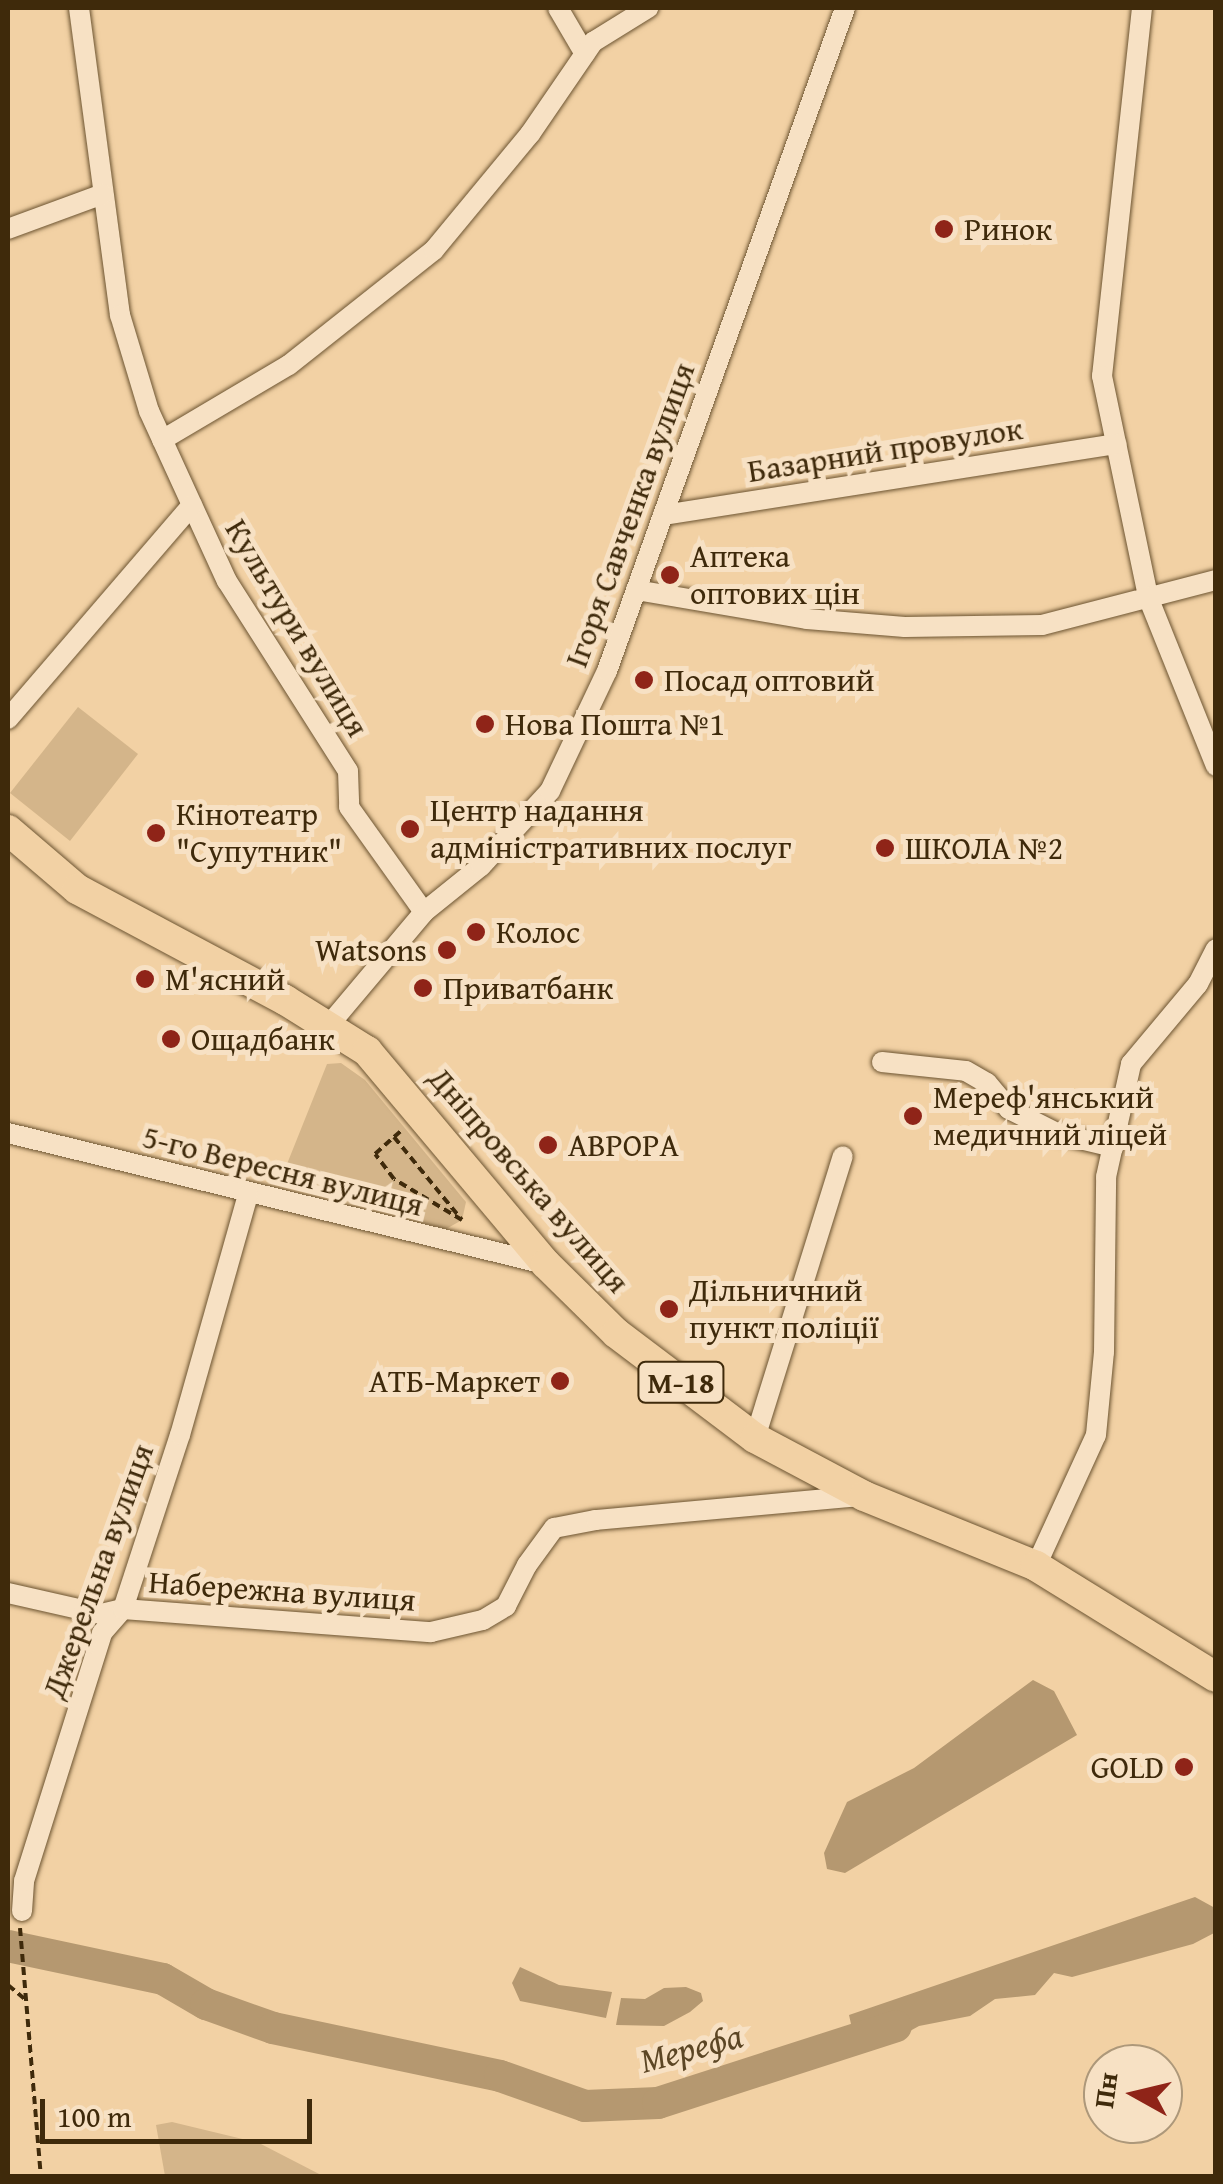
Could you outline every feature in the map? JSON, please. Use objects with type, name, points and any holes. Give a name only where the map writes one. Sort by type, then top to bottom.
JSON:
[{"type":"highway","name":"Дніпровська вулиця","points":[[8,830],[76,889],[329,1025],[384,1066],[546,1264],[616,1334],[755,1438],[864,1496],[1036,1566],[1216,1677]]},
{"type":"street","name":"Культури вулиця","points":[[78,8],[120,314],[162,440],[227,581],[348,772],[349,807],[424,912]]},
{"type":"street","points":[[558,8],[585,54]]},
{"type":"street","points":[[162,440],[289,365],[434,250],[530,134],[593,42],[648,8]]},
{"type":"street","name":"Ігоря Савченка вулиця","points":[[329,1025],[424,912],[481,866],[550,791],[607,671],[846,8]]},
{"type":"street","points":[[1142,8],[1102,376],[1148,597],[1216,766]]},
{"type":"street","points":[[8,229],[103,194]]},
{"type":"street","name":"Базарний провулок","points":[[663,515],[1116,444]]},
{"type":"street","points":[[8,719],[192,505]]},
{"type":"street","points":[[636,590],[807,619],[904,626],[1042,625],[1216,580]]},
{"type":"street","points":[[1036,1566],[1096,1435],[1104,1352],[1106,1177],[1131,1064],[1198,984],[1216,949]]},
{"type":"street","points":[[882,1062],[966,1071],[987,1084],[1009,1109],[1059,1134],[1113,1147]]},
{"type":"street","name":"5-го Вересня вулиця","points":[[8,1133],[248,1195],[546,1264]]},
{"type":"street","points":[[755,1438],[843,1156]]},
{"type":"street","name":"Джерельна вулиця","points":[[22,1911],[24,1880],[102,1633],[123,1608],[214,1326],[248,1195]]},
{"type":"street","name":"Набережна вулиця","points":[[8,1593],[101,1614],[123,1608],[431,1632],[484,1620],[506,1606],[527,1565],[554,1528],[596,1520],[864,1496]]},
{"type":"path","points":[[394,1137],[462,1220],[394,1179],[375,1154],[394,1137]]},
{"type":"path","points":[[19,1937],[41,2176]]},
{"type":"path","points":[[8,1985],[26,2000]]},
{"type":"shaded area","points":[[78,707],[138,754],[70,841],[10,793]]},
{"type":"shaded area","points":[[341,1063],[365,1080],[466,1202],[462,1220],[446,1229],[279,1184],[327,1064]]},
{"type":"shaded area","points":[[1033,1680],[1054,1691],[1077,1735],[845,1873],[827,1869],[824,1853],[847,1802],[914,1768]]},
{"type":"shaded area","points":[[1195,1897],[1215,1908],[1216,1932],[1193,1944],[1072,1977],[1054,1973],[1035,1995],[995,1999],[970,2016],[919,2026],[881,2047],[855,2042],[849,2015]]},
{"type":"shaded area","points":[[520,1967],[559,1985],[612,1992],[606,2018],[520,2001],[512,1983]]},
{"type":"shaded area","points":[[686,1987],[701,1993],[703,2001],[690,2012],[664,2026],[616,2025],[621,1998],[645,1999],[664,1988]]},
{"type":"shaded area","points":[[172,2122],[259,2143],[323,2176],[165,2176],[156,2125]]},
{"type":"waterway","name":"Мерефа","points":[[8,1946],[163,1979],[206,2004],[273,2028],[500,2076],[585,2106],[658,2103],[896,2026]]},
{"type":"place","name":"Ринок","points":[[944,229]]},
{"type":"place","name":"Аптека оптових цін","points":[[670,575]]},
{"type":"place","name":"Посад оптовий","points":[[644,680]]},
{"type":"place","name":"Нова Пошта №1","points":[[485,724]]},
{"type":"place","name":"Центр надання адміністративних послуг","points":[[410,829]]},
{"type":"place","name":"Кінотеатр \"Супутник\"","points":[[156,833]]},
{"type":"place","name":"ШКОЛА №2","points":[[885,848]]},
{"type":"place","name":"Колос","points":[[476,932]]},
{"type":"place","name":"Watsons","points":[[447,950]]},
{"type":"place","name":"М'ясний","points":[[145,979]]},
{"type":"place","name":"Приватбанк","points":[[423,988]]},
{"type":"place","name":"Ощадбанк","points":[[171,1039]]},
{"type":"place","name":"Мереф'янський медичний ліцей","points":[[913,1116]]},
{"type":"place","name":"АВРОРА","points":[[548,1145]]},
{"type":"place","name":"Дільничний пункт поліції","points":[[669,1309]]},
{"type":"place","name":"АТБ-Маркет","points":[[560,1381]]},
{"type":"place","name":"GOLD","points":[[1184,1767]]}]
